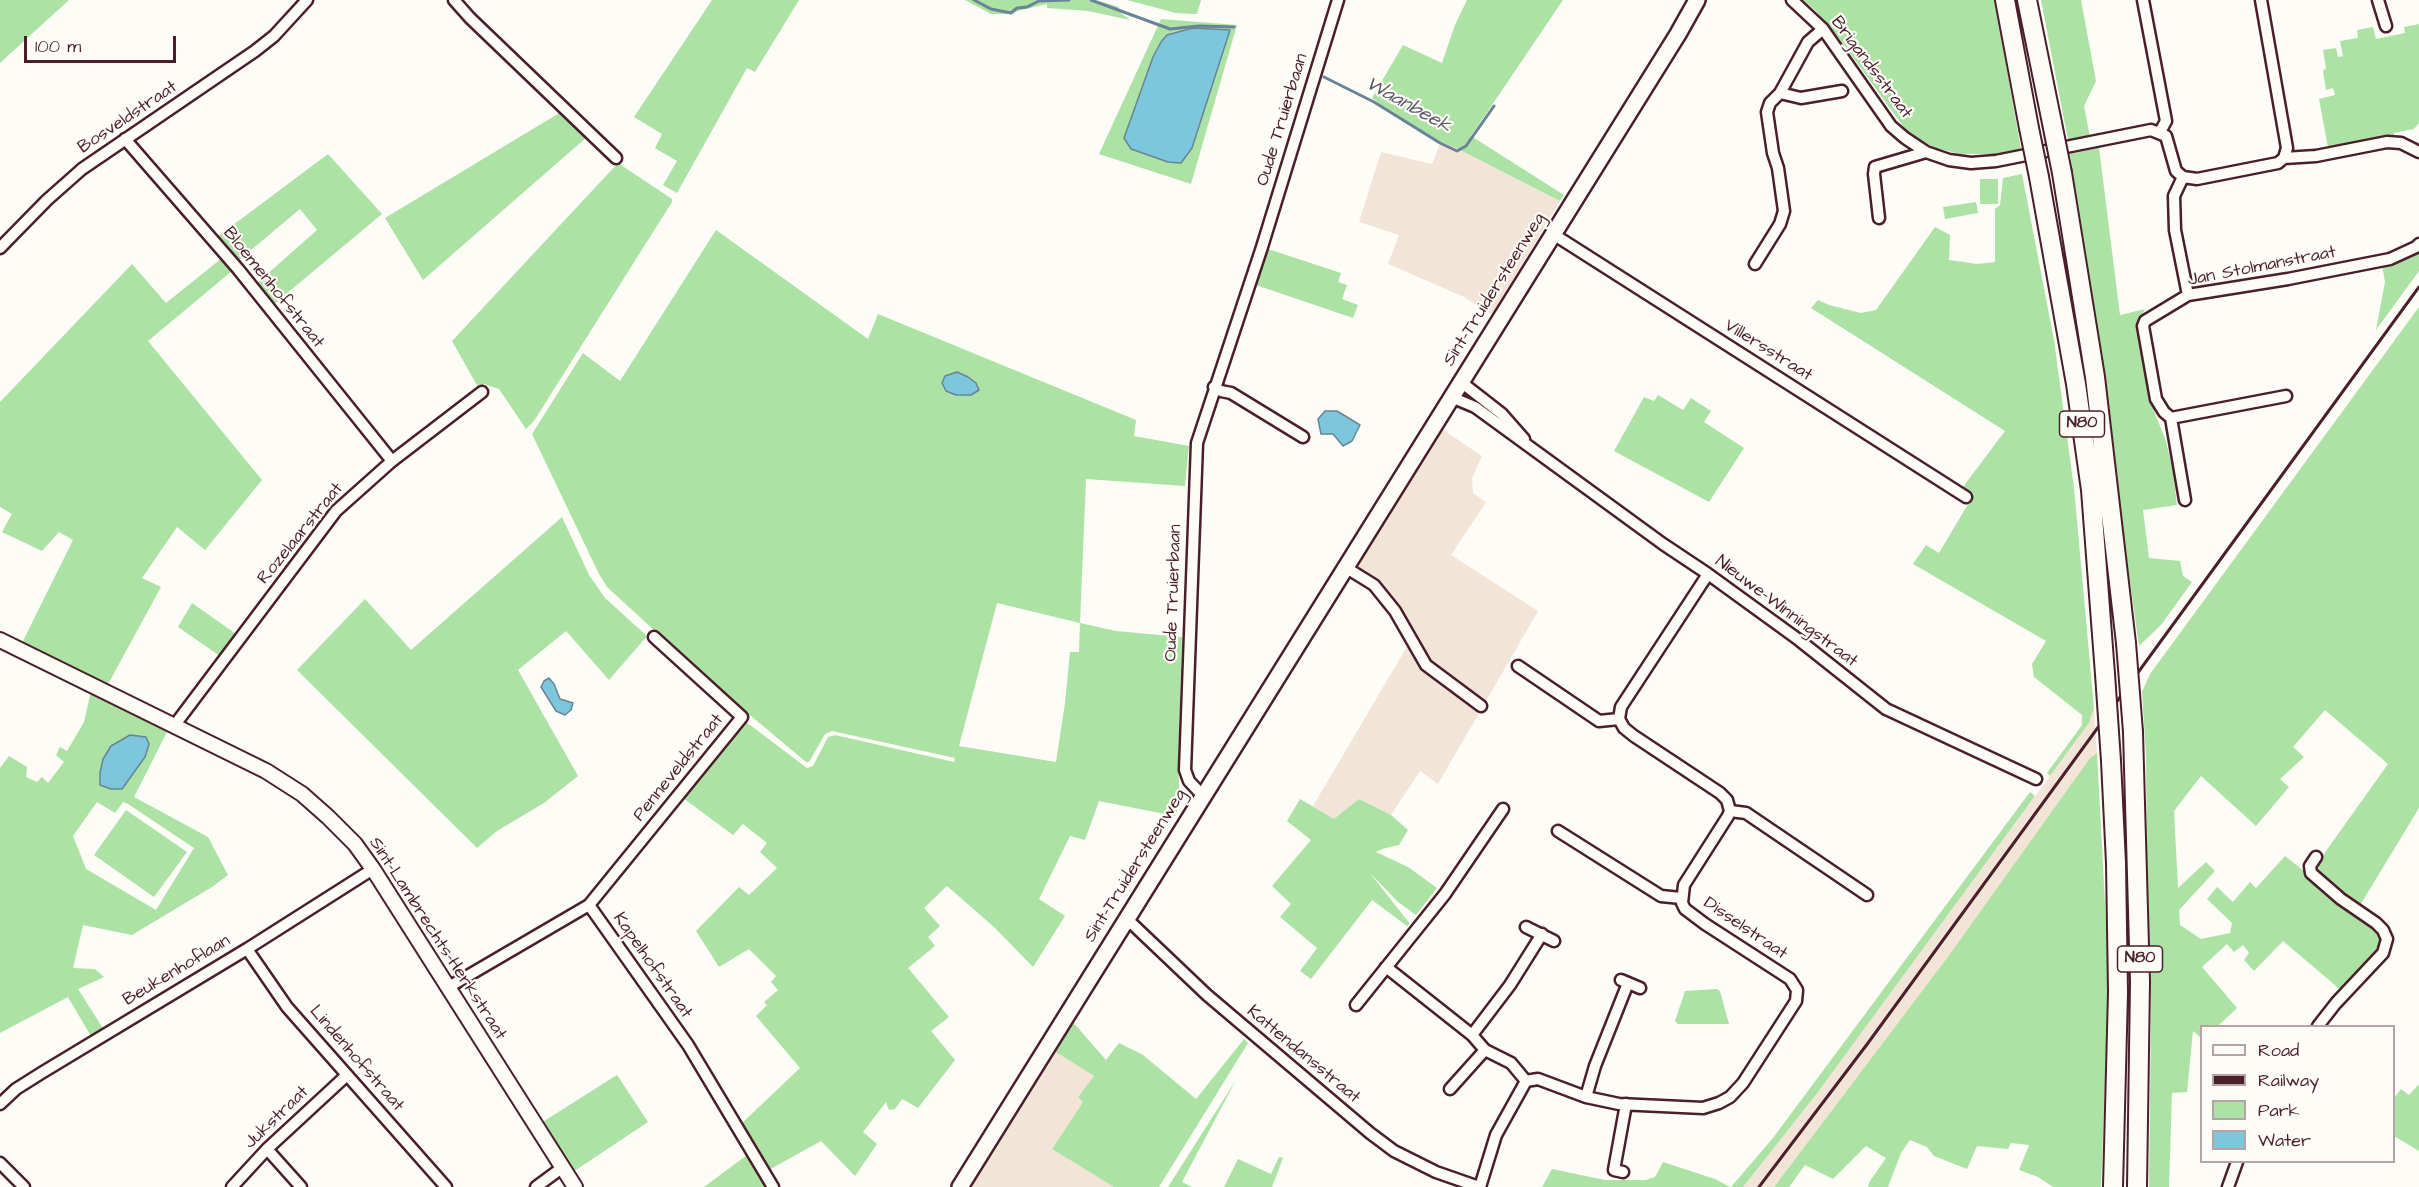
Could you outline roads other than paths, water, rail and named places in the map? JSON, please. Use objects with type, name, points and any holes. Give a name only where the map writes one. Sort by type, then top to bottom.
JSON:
[{"type":"highway","name":"N80","points":[[2005,0],[2076,384],[2091,490],[2116,863],[2118,980],[2113,1187]]},
{"type":"highway","name":"N80","points":[[2027,0],[2062,173],[2098,399],[2126,643],[2133,732],[2140,982],[2137,1187]]},
{"type":"main road","name":"Sint-Truidersteenweg","points":[[960,1187],[1678,33],[1696,0]]},
{"type":"main road","name":"Sint-Truidersteenweg","points":[[1678,33],[1704,0]]},
{"type":"street","name":"Bosveldstraat","points":[[0,248],[73,177],[255,51],[274,36],[307,0]]},
{"type":"street","points":[[454,0],[616,158]]},
{"type":"street","name":"Oude Truierbaan","points":[[1203,796],[1189,781],[1185,770],[1196,450],[1203,421],[1262,247],[1338,0]]},
{"type":"street","name":"Brigandsstraat","points":[[1792,0],[1823,29],[1887,121],[1899,134],[1926,152],[1949,160],[1971,163],[1996,161],[2151,130],[2160,132]]},
{"type":"street","points":[[2143,0],[2166,121],[2160,132],[2168,141],[2176,171],[2183,177],[2197,179],[2278,163],[2284,158],[2287,148],[2261,0]]},
{"type":"street","points":[[2378,0],[2386,26]]},
{"type":"street","points":[[1755,264],[1779,224],[1784,211],[1767,112],[1770,103],[1780,93],[1808,42],[1823,29]]},
{"type":"street","points":[[1780,93],[1801,98],[1842,90]]},
{"type":"street","name":"Bloemenhofstraat","points":[[125,139],[238,269],[392,462]]},
{"type":"street","points":[[2284,158],[2316,156],[2387,142],[2401,143],[2419,152]]},
{"type":"street","points":[[1879,218],[1875,167],[1926,152]]},
{"type":"street","points":[[2183,177],[2174,196],[2175,230],[2188,295]]},
{"type":"street","name":"Villersstraat","points":[[1553,234],[1966,497]]},
{"type":"street","name":"Jan Stolmanstraat","points":[[2185,500],[2171,418],[2156,399],[2143,326],[2145,321],[2188,295],[2390,259],[2419,244]]},
{"type":"street","name":"Nieuwe-Winningstraat","points":[[1461,382],[1502,414],[1530,446]]},
{"type":"street","points":[[1214,387],[1221,392],[1231,393],[1303,437]]},
{"type":"street","name":"Rozelaarstraat","points":[[174,726],[322,528],[357,491],[482,392]]},
{"type":"street","points":[[2171,418],[2286,396]]},
{"type":"street","name":"Nieuwe-Winningstraat","points":[[1451,397],[1475,407],[1530,446],[1798,640],[1886,709],[2036,779]]},
{"type":"street","points":[[1345,567],[1374,585],[1395,611],[1426,665],[1481,706]]},
{"type":"street","points":[[1708,574],[1621,707],[1619,719],[1624,728],[1634,736],[1725,796],[1730,811],[1746,813],[1867,895]]},
{"type":"street","name":"Penneveldstraat","points":[[589,905],[742,717],[654,637]]},
{"type":"street","name":"Sint-Lambrechts-Herkstraat","points":[[0,640],[266,771],[302,794],[355,844],[575,1187]]},
{"type":"street","points":[[1518,666],[1599,721],[1619,719]]},
{"type":"street","points":[[1356,1005],[1445,894],[1503,809]]},
{"type":"street","name":"Disselstraat","points":[[1526,1081],[1538,1079],[1586,1097],[1626,1104],[1703,1108],[1730,1097],[1743,1083],[1796,1001],[1797,990],[1790,980],[1685,909],[1681,898],[1684,885],[1730,811]]},
{"type":"street","points":[[1558,831],[1661,896],[1681,898]]},
{"type":"street","points":[[2316,857],[2310,866],[2311,873],[2341,899],[2376,923],[2383,930],[2387,939],[2384,953],[2336,1003],[2319,1025]]},
{"type":"street","name":"Beukenhoflaan","points":[[0,1104],[16,1089],[247,949],[373,869]]},
{"type":"street","name":"Kapelhofstraat","points":[[447,988],[589,905],[688,1045],[772,1187]]},
{"type":"street","name":"Kattendansstraat","points":[[1126,918],[1207,995],[1370,1133],[1394,1151],[1425,1167],[1480,1187]]},
{"type":"street","points":[[1526,927],[1554,941]]},
{"type":"street","points":[[1472,1035],[1510,985],[1542,934]]},
{"type":"street","name":"Lindenhofstraat","points":[[247,949],[287,1006],[446,1187]]},
{"type":"street","points":[[1386,967],[1472,1035],[1485,1050],[1510,1063],[1526,1081],[1496,1135],[1480,1187]]},
{"type":"street","points":[[1586,1097],[1625,982],[1640,988]]},
{"type":"street","points":[[1450,1089],[1485,1050]]},
{"type":"street","name":"Jukstraat","points":[[232,1187],[267,1149],[347,1075]]},
{"type":"street","points":[[1623,1172],[1614,1170],[1626,1104]]},
{"type":"street","points":[[267,1149],[301,1187]]},
{"type":"street","points":[[0,1163],[24,1187]]},
{"type":"street","points":[[2228,1187],[2236,1163]]},
{"type":"street","points":[[536,1187],[563,1167]]},
{"type":"water","points":[[1193,28],[1230,30],[1192,148],[1181,163],[1168,162],[1131,149],[1124,138],[1153,57],[1161,42],[1167,35]]},
{"type":"water","points":[[957,372],[976,383],[979,390],[971,395],[956,395],[946,391],[942,383],[945,376]]},
{"type":"water","points":[[1325,411],[1337,411],[1360,425],[1352,441],[1343,446],[1333,434],[1321,434],[1318,419]]},
{"type":"water","points":[[549,678],[560,699],[573,703],[571,710],[565,715],[556,711],[541,687]]},
{"type":"water","points":[[130,735],[146,737],[149,744],[145,757],[122,789],[111,789],[100,785],[103,759],[111,746]]},
{"type":"waterway","name":"Waanbeek","points":[[974,0],[991,9],[1011,13],[1017,8],[1027,7],[1039,1],[1069,0]]},
{"type":"waterway","name":"Waanbeek","points":[[1091,0],[1170,29],[1199,26],[1234,27]]},
{"type":"waterway","name":"Waanbeek","points":[[1324,77],[1374,102],[1457,151],[1466,146],[1494,106]]},
{"type":"railway","points":[[1759,1187],[1868,1043],[2419,287]]}]
